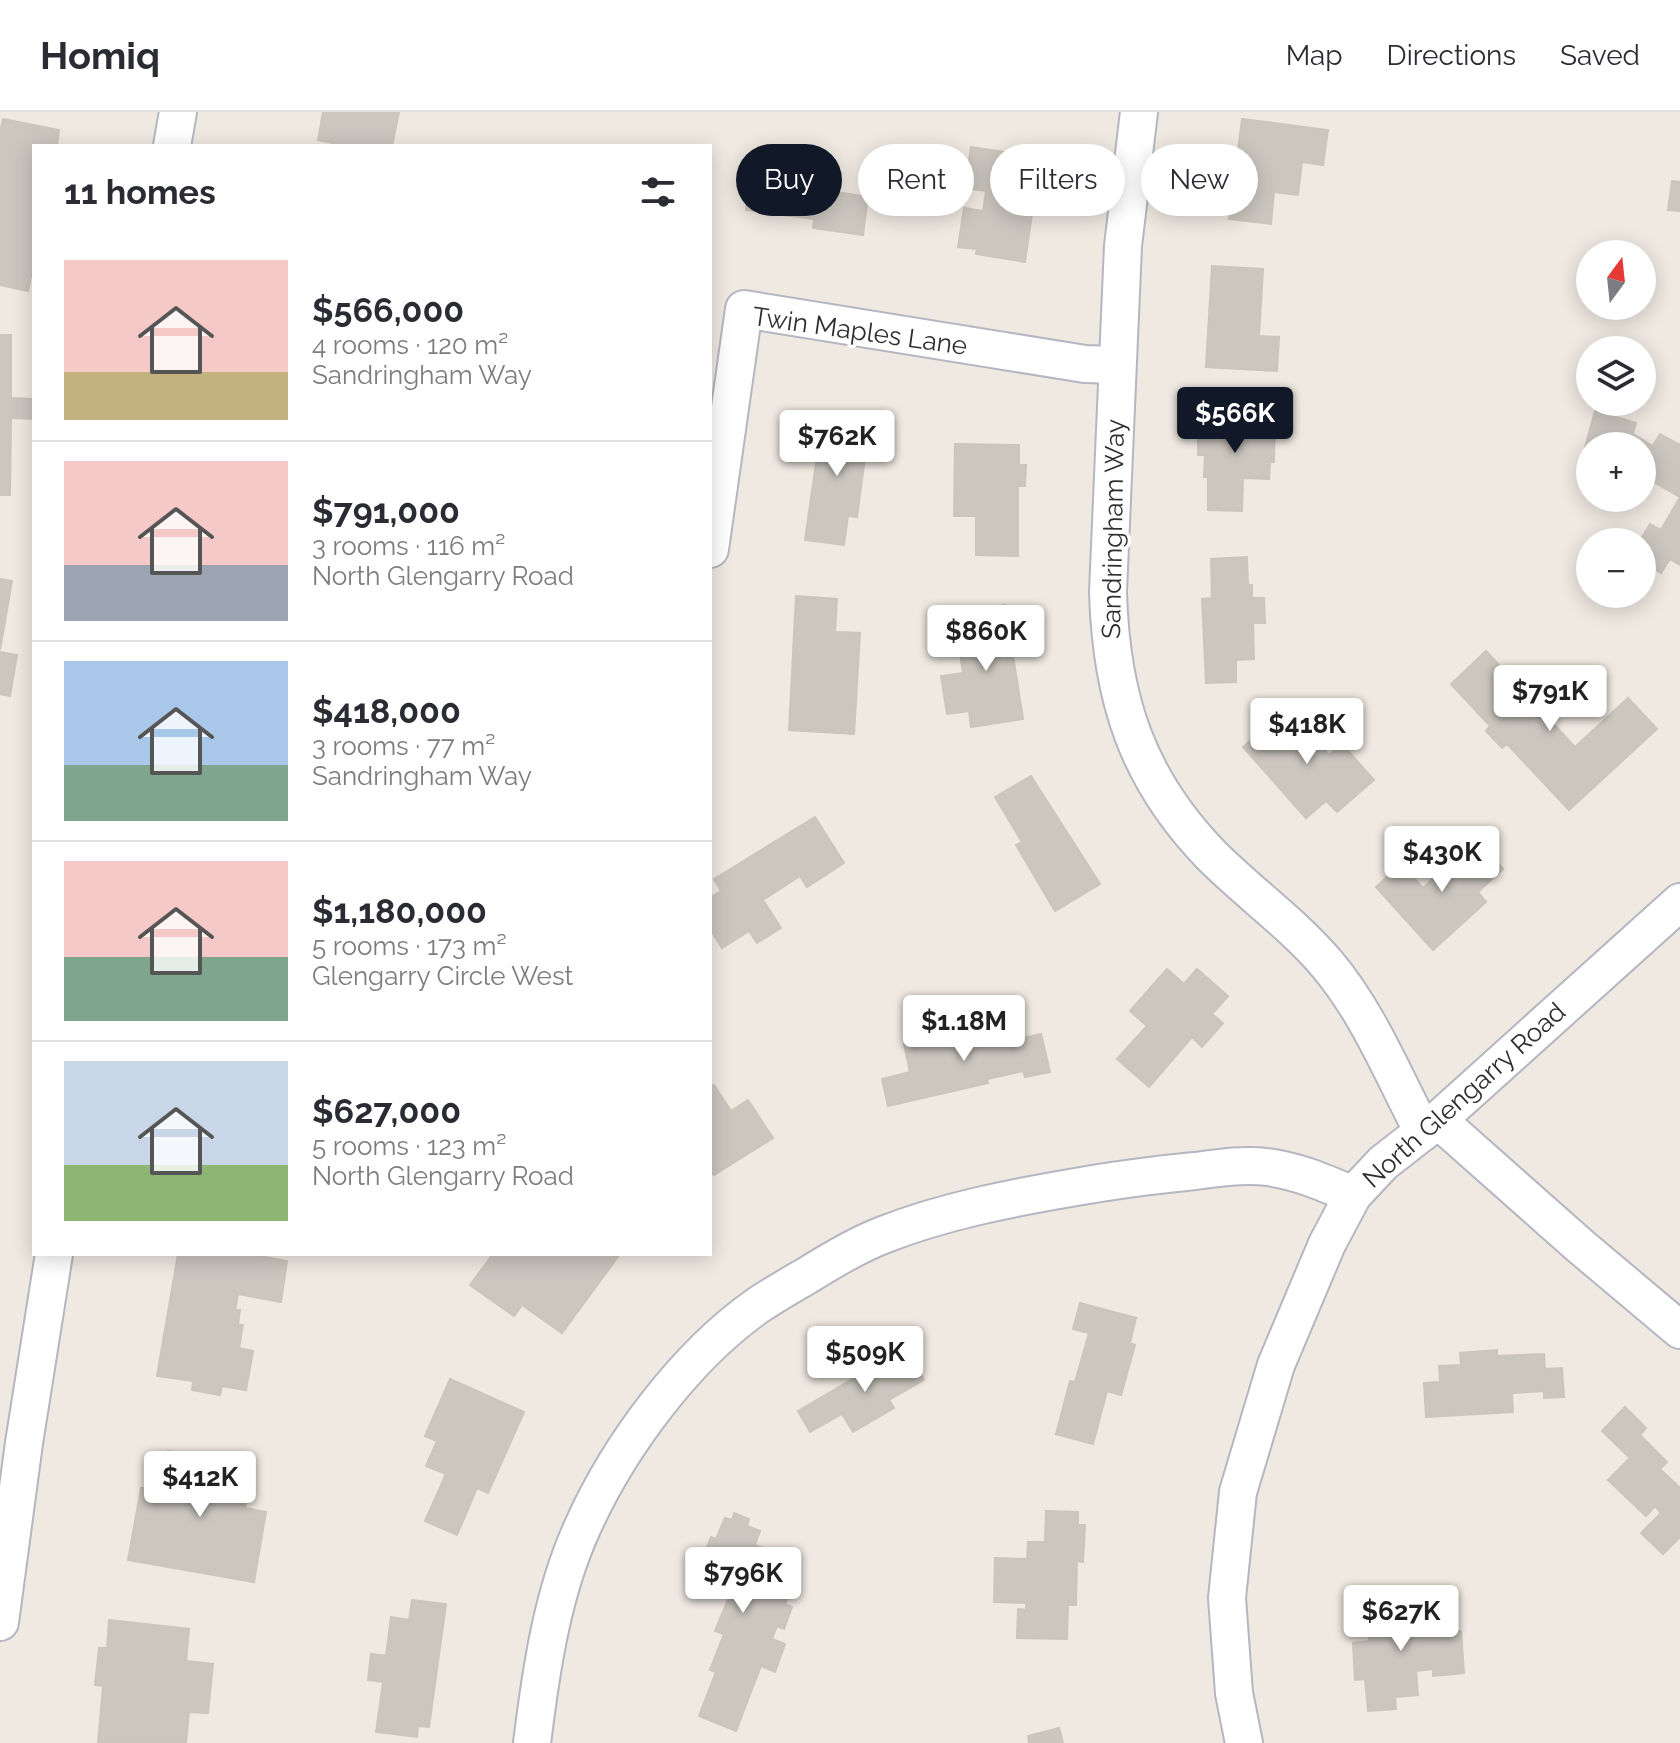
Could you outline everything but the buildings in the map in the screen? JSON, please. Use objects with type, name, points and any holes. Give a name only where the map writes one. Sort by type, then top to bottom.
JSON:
[{"type":"street","points":[[172,144],[178,112]]},
{"type":"street","name":"Sandringham Way","points":[[1139,112],[1127,201],[1108,592],[1109,640],[1122,709],[1159,789],[1185,826],[1214,857],[1305,940],[1355,1001],[1431,1126]]},
{"type":"street","name":"Twin Maples Lane","points":[[712,535],[744,309],[1085,364],[1117,365]]},
{"type":"street","name":"North Glengarry Road","points":[[1244,1743],[1233,1681],[1227,1598],[1238,1492],[1276,1365],[1327,1244],[1353,1195],[1383,1163],[1431,1126],[1680,902]]},
{"type":"street","points":[[1431,1126],[1680,1330]]},
{"type":"street","points":[[532,1743],[550,1631],[562,1583],[582,1527],[639,1427],[708,1347],[756,1306],[823,1265],[880,1236],[989,1203],[1068,1188],[1205,1169],[1265,1167],[1307,1176],[1353,1195]]},
{"type":"street","points":[[0,1622],[54,1256]]}]
